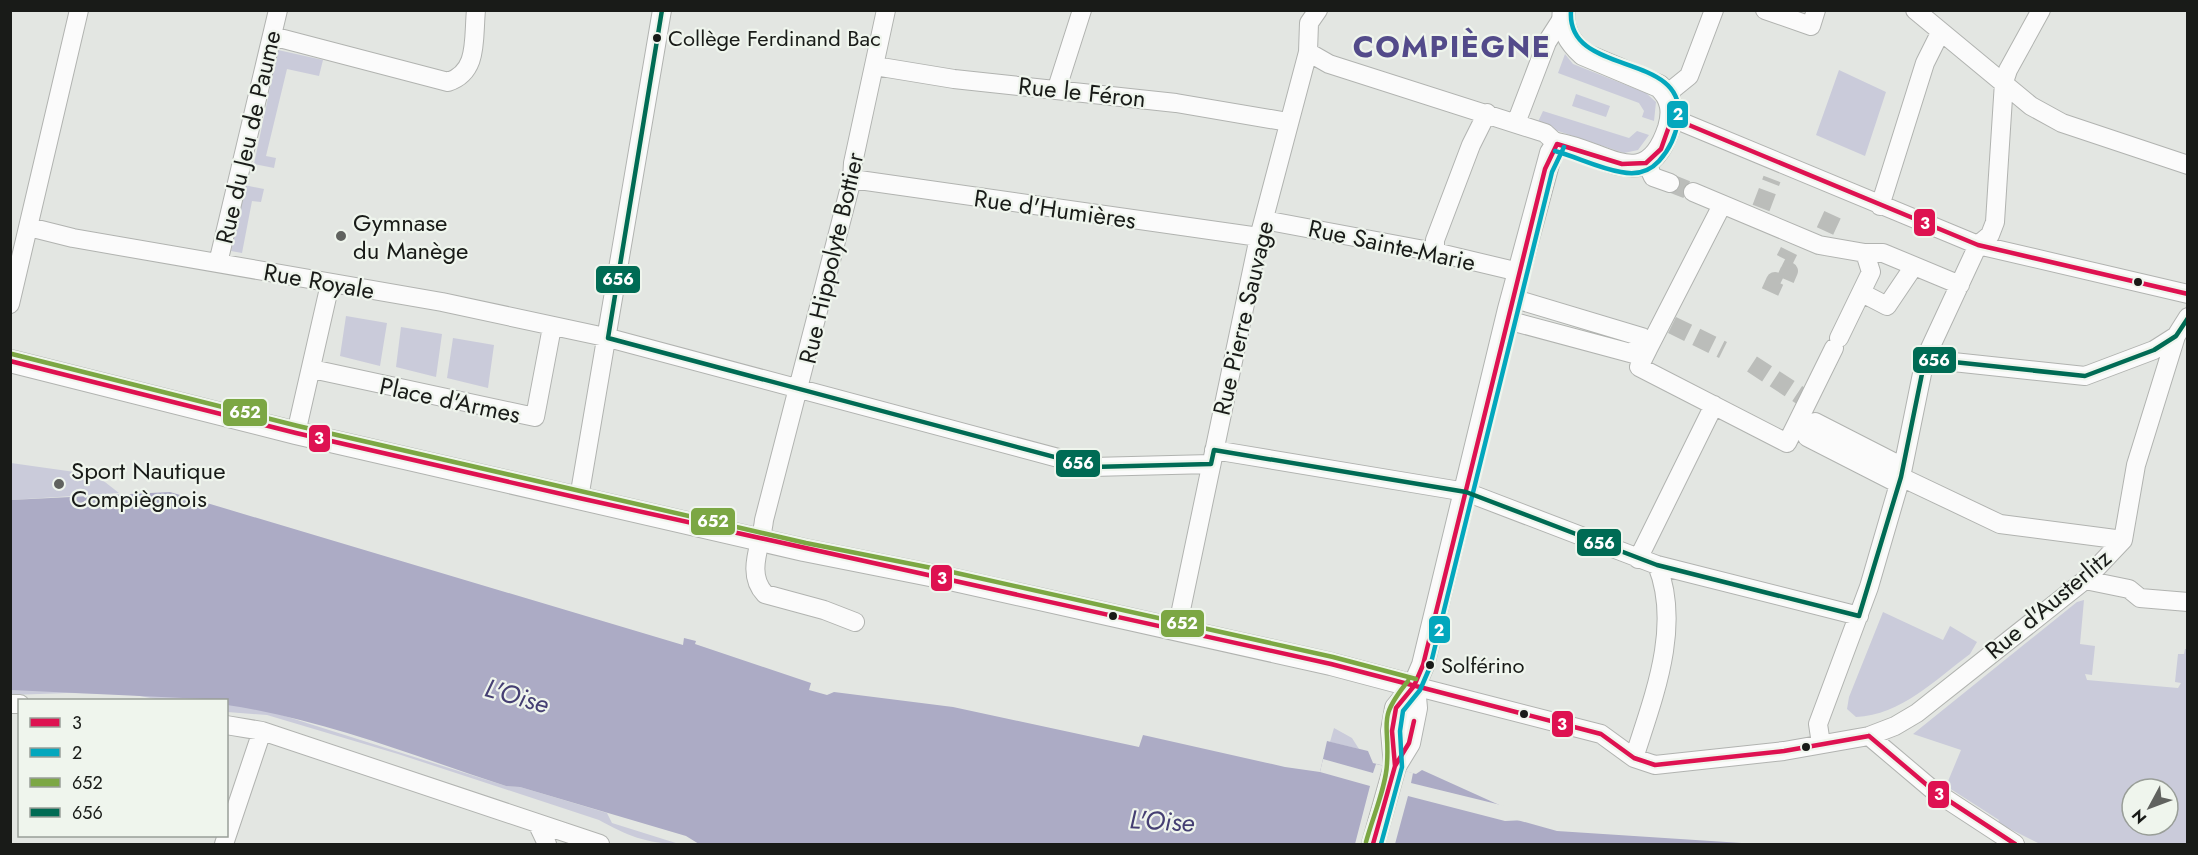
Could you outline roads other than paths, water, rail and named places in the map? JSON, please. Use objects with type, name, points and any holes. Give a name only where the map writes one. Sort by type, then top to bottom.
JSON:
[{"type":"main road","points":[[1374,844],[1395,766],[1409,742],[1416,708],[1414,686],[1423,665],[1545,169],[1557,144],[1630,166],[1647,164],[1660,151],[1672,118],[1672,105],[1668,93],[1659,86],[1583,54],[1568,39],[1564,14]]},
{"type":"main road","points":[[10,361],[296,433],[763,539],[1177,629],[1414,686]]},
{"type":"street","points":[[10,304],[79,10]]},
{"type":"street","name":"Rue du Jeu de Paume","points":[[218,263],[278,10]]},
{"type":"street","points":[[272,36],[448,82],[461,78],[471,64],[476,10]]},
{"type":"street","points":[[579,498],[662,10]]},
{"type":"street","name":"Rue Hippolyte Bottier","points":[[856,616],[770,597],[759,588],[755,558],[763,539],[764,520],[852,179],[853,163],[886,10]]},
{"type":"street","points":[[1058,88],[1082,10]]},
{"type":"street","points":[[1668,93],[1689,76],[1714,10]]},
{"type":"street","points":[[1765,10],[1811,27],[1816,10]]},
{"type":"street","points":[[1915,10],[2031,106],[2062,123],[2187,165]]},
{"type":"street","points":[[1821,744],[1818,724],[1869,587],[1901,476],[1925,359],[1978,245],[1990,236],[1995,222],[2004,82],[2008,70],[2042,10]]},
{"type":"street","points":[[1516,123],[1547,42],[1564,14]]},
{"type":"street","name":"Rue Pierre Sauvage","points":[[1177,629],[1261,229],[1308,52],[1309,15]]},
{"type":"street","points":[[1880,206],[1924,63],[1940,33]]},
{"type":"street","points":[[1308,52],[1329,64],[1545,133],[1557,144]]},
{"type":"street","name":"Rue le Féron","points":[[875,66],[954,79],[1058,88],[1176,103],[1288,122]]},
{"type":"street","points":[[1435,252],[1435,240],[1471,145],[1487,113]]},
{"type":"street","points":[[1672,118],[1775,172],[1839,199],[1880,206],[1978,245],[2187,294]]},
{"type":"street","points":[[1647,164],[1653,177],[1670,183]]},
{"type":"street","name":"Rue d'Humières","points":[[852,179],[1261,229]]},
{"type":"street","points":[[1693,192],[1722,205],[1759,213],[1793,243],[1822,238],[1865,253],[1883,253],[1960,285]]},
{"type":"street","points":[[1507,320],[1634,354],[1667,322],[1722,205]]},
{"type":"street","name":"Rue Royale","points":[[29,227],[74,238],[442,302],[608,338],[799,391],[1092,467],[1212,457],[1466,492],[1657,565],[1860,616]]},
{"type":"street","name":"Rue Sainte-Marie","points":[[1261,229],[1435,252],[1519,272]]},
{"type":"street","points":[[1804,426],[1825,368],[1871,272],[1865,253]]},
{"type":"street","points":[[1862,293],[1887,306],[1914,266]]},
{"type":"street","points":[[296,433],[330,284]]},
{"type":"street","points":[[1512,298],[1642,337],[1643,347],[1638,367],[1787,442],[1804,426],[1815,422],[1901,476],[2000,524],[2123,540]]},
{"type":"street","name":"Rue d'Austerlitz","points":[[1634,758],[1655,765],[1784,751],[1869,736],[1895,726],[1917,713],[2085,580],[2123,540],[2136,465],[2182,338],[2187,317]]},
{"type":"street","name":"Place d'Armes","points":[[312,369],[535,417],[552,327]]},
{"type":"street","points":[[1925,359],[2085,376],[2182,338]]},
{"type":"street","points":[[1801,396],[1821,366],[1825,368]]},
{"type":"street","points":[[1638,559],[1714,405]]},
{"type":"street","points":[[1414,686],[1601,734],[1634,758],[1664,653],[1665,585],[1657,565]]},
{"type":"street","points":[[2085,580],[2129,589],[2140,598],[2187,602]]},
{"type":"street","points":[[228,725],[262,731],[600,844]]},
{"type":"street","points":[[228,832],[262,731]]},
{"type":"street","points":[[1869,736],[1934,791],[2015,844]]},
{"type":"street","points":[[538,825],[547,844]]},
{"type":"water","name":"L'Oise","points":[[170,492],[683,645],[684,638],[696,641],[695,644],[811,683],[809,690],[827,695],[834,692],[953,707],[1139,747],[1143,735],[1285,767],[1320,772],[1327,741],[1368,751],[1373,763],[1416,774],[1422,770],[1506,808],[1510,818],[1557,831],[1757,844],[699,844],[686,836],[520,787],[506,786],[333,729],[298,719],[228,705],[228,699],[11,690],[11,500]]},
{"type":"tunnel","points":[[1761,208],[1772,179]]},
{"type":"tunnel","points":[[1670,183],[1693,192]]},
{"type":"tunnel","points":[[1825,231],[1836,207]]},
{"type":"tunnel","points":[[1770,292],[1775,281],[1783,285],[1789,271],[1781,267],[1789,251]]},
{"type":"tunnel","points":[[1672,325],[1723,350]]},
{"type":"tunnel","points":[[1752,364],[1801,396]]},
{"type":"place","name":"Collège Ferdinand Bac","points":[[657,38]]},
{"type":"place","name":"Gymnase du Manège","points":[[341,236]]},
{"type":"place","name":"Sport Nautique Compiègnois","points":[[59,484]]},
{"type":"place","name":"Solférino","points":[[1430,665]]},
{"type":"district","name":"COMPIÈGNE","points":[[1452,46]]}]
